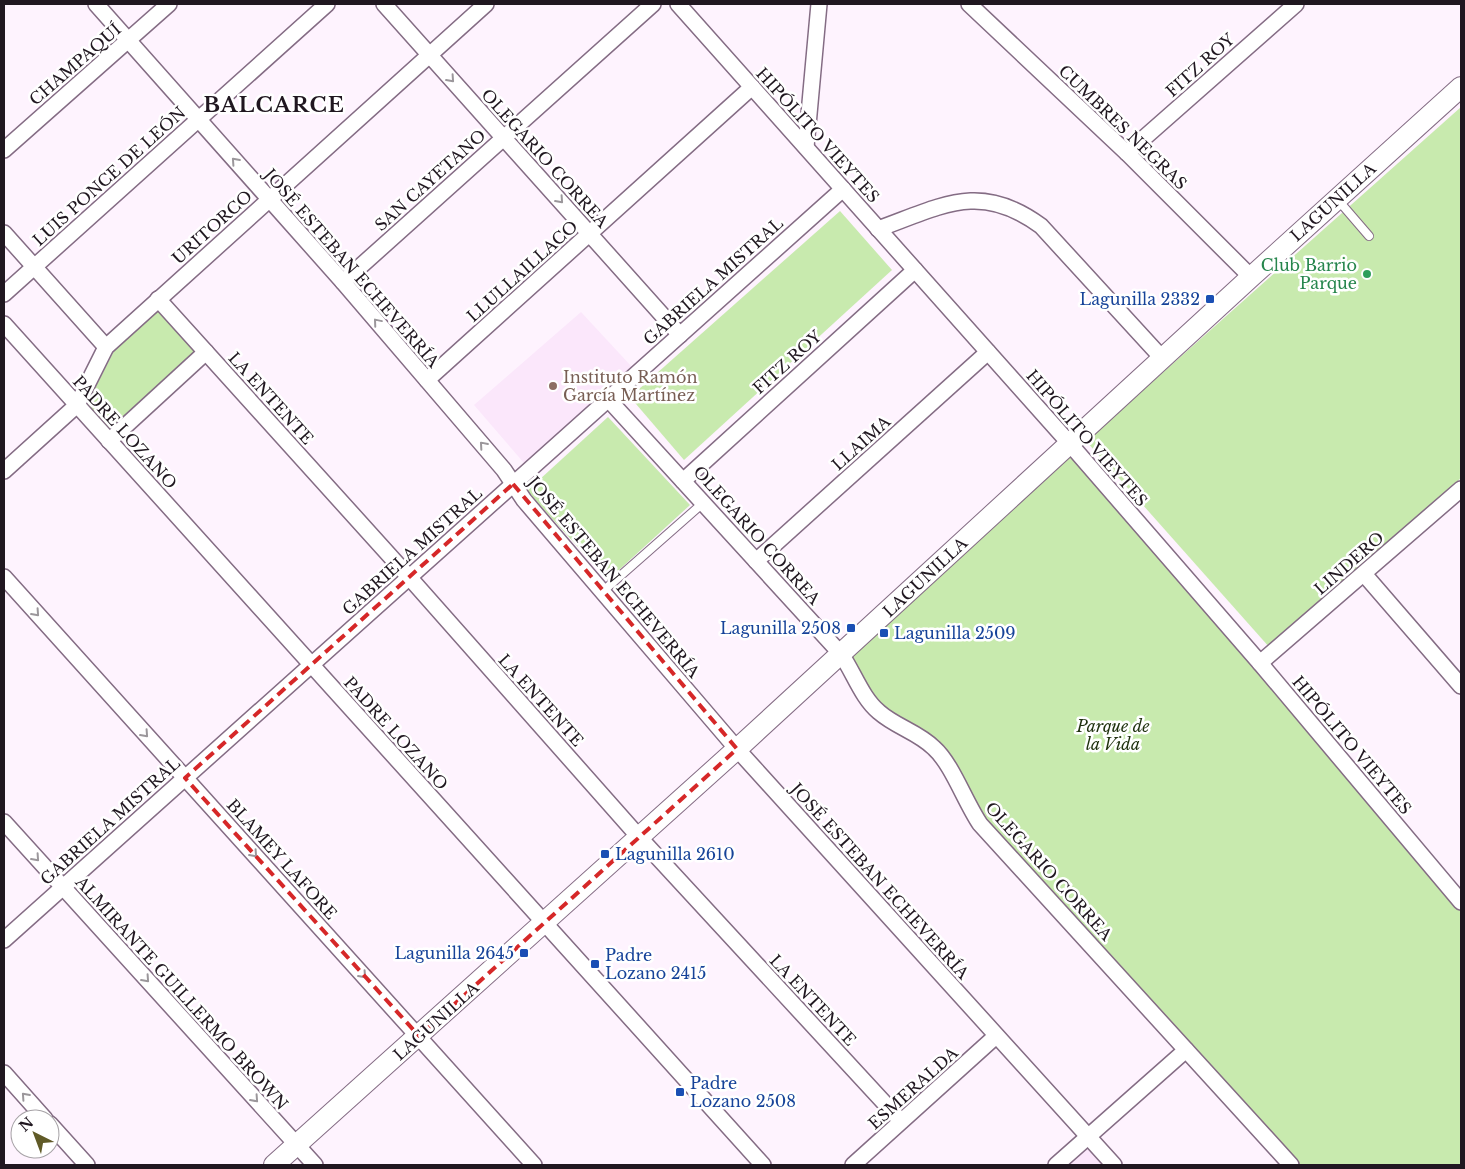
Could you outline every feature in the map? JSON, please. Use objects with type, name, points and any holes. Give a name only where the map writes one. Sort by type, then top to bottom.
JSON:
[{"type":"main road","name":"LAGUNILLA","points":[[274,1165],[737,749],[1162,358],[1461,87]]},
{"type":"street","name":"JOSÉ ESTEBAN ECHEVERRÍA","points":[[96,4],[343,282],[504,470],[524,500],[737,749],[1114,1165]]},
{"type":"street","name":"CHAMPAQUÍ","points":[[4,150],[169,4]]},
{"type":"street","name":"LUIS PONCE DE LEÓN","points":[[4,294],[327,4]]},
{"type":"street","name":"OLEGARIO CORREA","points":[[384,4],[680,335]]},
{"type":"street","name":"URITORCO","points":[[4,471],[77,405],[106,347],[486,4]]},
{"type":"street","name":"SAN CAYETANO","points":[[343,282],[653,4]]},
{"type":"street","name":"HIPÓLITO VIEYTES","points":[[678,4],[1070,444],[1260,664],[1461,902]]},
{"type":"street","points":[[806,147],[819,4]]},
{"type":"street","name":"CUMBRES NEGRAS","points":[[969,4],[1127,153],[1251,277]]},
{"type":"street","name":"FITZ ROY","points":[[1127,153],[1296,4]]},
{"type":"street","name":"LLULLAILLACO","points":[[427,380],[752,87]]},
{"type":"street","name":"GABRIELA MISTRAL","points":[[4,940],[843,189]]},
{"type":"street","points":[[878,229],[951,204],[975,200],[1006,206],[1041,226],[1162,358]]},
{"type":"street","points":[[4,233],[106,347]]},
{"type":"street","name":"FITZ ROY","points":[[683,481],[915,270]]},
{"type":"street","name":"LA ENTENTE","points":[[158,299],[639,837],[901,1122]]},
{"type":"street","name":"PADRE LOZANO","points":[[4,324],[763,1165]]},
{"type":"street","points":[[109,441],[206,352]]},
{"type":"street","name":"LLAIMA","points":[[756,561],[988,352]]},
{"type":"street","name":"OLEGARIO CORREA","points":[[608,398],[841,654],[868,699],[878,711],[894,724],[924,739],[935,748],[944,760],[980,824],[1291,1165]]},
{"type":"street","name":"LINDERO","points":[[1260,664],[1461,489]]},
{"type":"street","points":[[1364,574],[1461,686]]},
{"type":"street","name":"BLAMEY LAFORE","points":[[4,577],[534,1165]]},
{"type":"street","name":"ALMIRANTE GUILLERMO BROWN","points":[[4,822],[315,1165]]},
{"type":"street","name":"ESMERALDA","points":[[853,1165],[996,1036]]},
{"type":"street","points":[[1056,1165],[1186,1050]]},
{"type":"street","points":[[4,1073],[36,1109]]},
{"type":"street","points":[[60,1135],[87,1165]]},
{"type":"lane","points":[[1337,199],[1369,236]]},
{"type":"lane","points":[[602,592],[703,503]]},
{"type":"highlighted area","points":[[513,484],[737,749],[419,1036],[185,778]]},
{"type":"shaded area","name":"Instituto Ramón García Martínez","points":[[581,312],[632,367],[524,463],[474,405]]},
{"type":"shaded area","points":[[1089,1146],[1106,1165],[1068,1165]]},
{"type":"green space","name":"Club Barrio Parque","points":[[1461,107],[1461,478],[1270,648],[1086,441]]},
{"type":"green space","points":[[840,211],[892,270],[684,460],[630,397]]},
{"type":"green space","points":[[158,308],[198,351],[110,432],[86,406],[116,347]]},
{"type":"green space","points":[[608,417],[690,505],[608,580],[527,491]]},
{"type":"green space","name":"Parque de la Vida","points":[[1070,444],[1461,902],[1461,1165],[1291,1165],[980,824],[944,760],[895,724],[841,654]]},
{"type":"place","name":"Club Barrio Parque","points":[[1367,274]]},
{"type":"place","name":"Lagunilla 2332","points":[[1210,299]]},
{"type":"place","name":"Instituto Ramón García Martínez","points":[[553,386]]},
{"type":"place","name":"Lagunilla 2508","points":[[851,628]]},
{"type":"place","name":"Lagunilla 2509","points":[[884,633]]},
{"type":"place","name":"Lagunilla 2610","points":[[605,854]]},
{"type":"place","name":"Lagunilla 2645","points":[[524,953]]},
{"type":"place","name":"Padre Lozano 2415","points":[[595,964]]},
{"type":"place","name":"Padre Lozano 2508","points":[[680,1092]]},
{"type":"district","name":"BALCARCE","points":[[274,105]]}]
